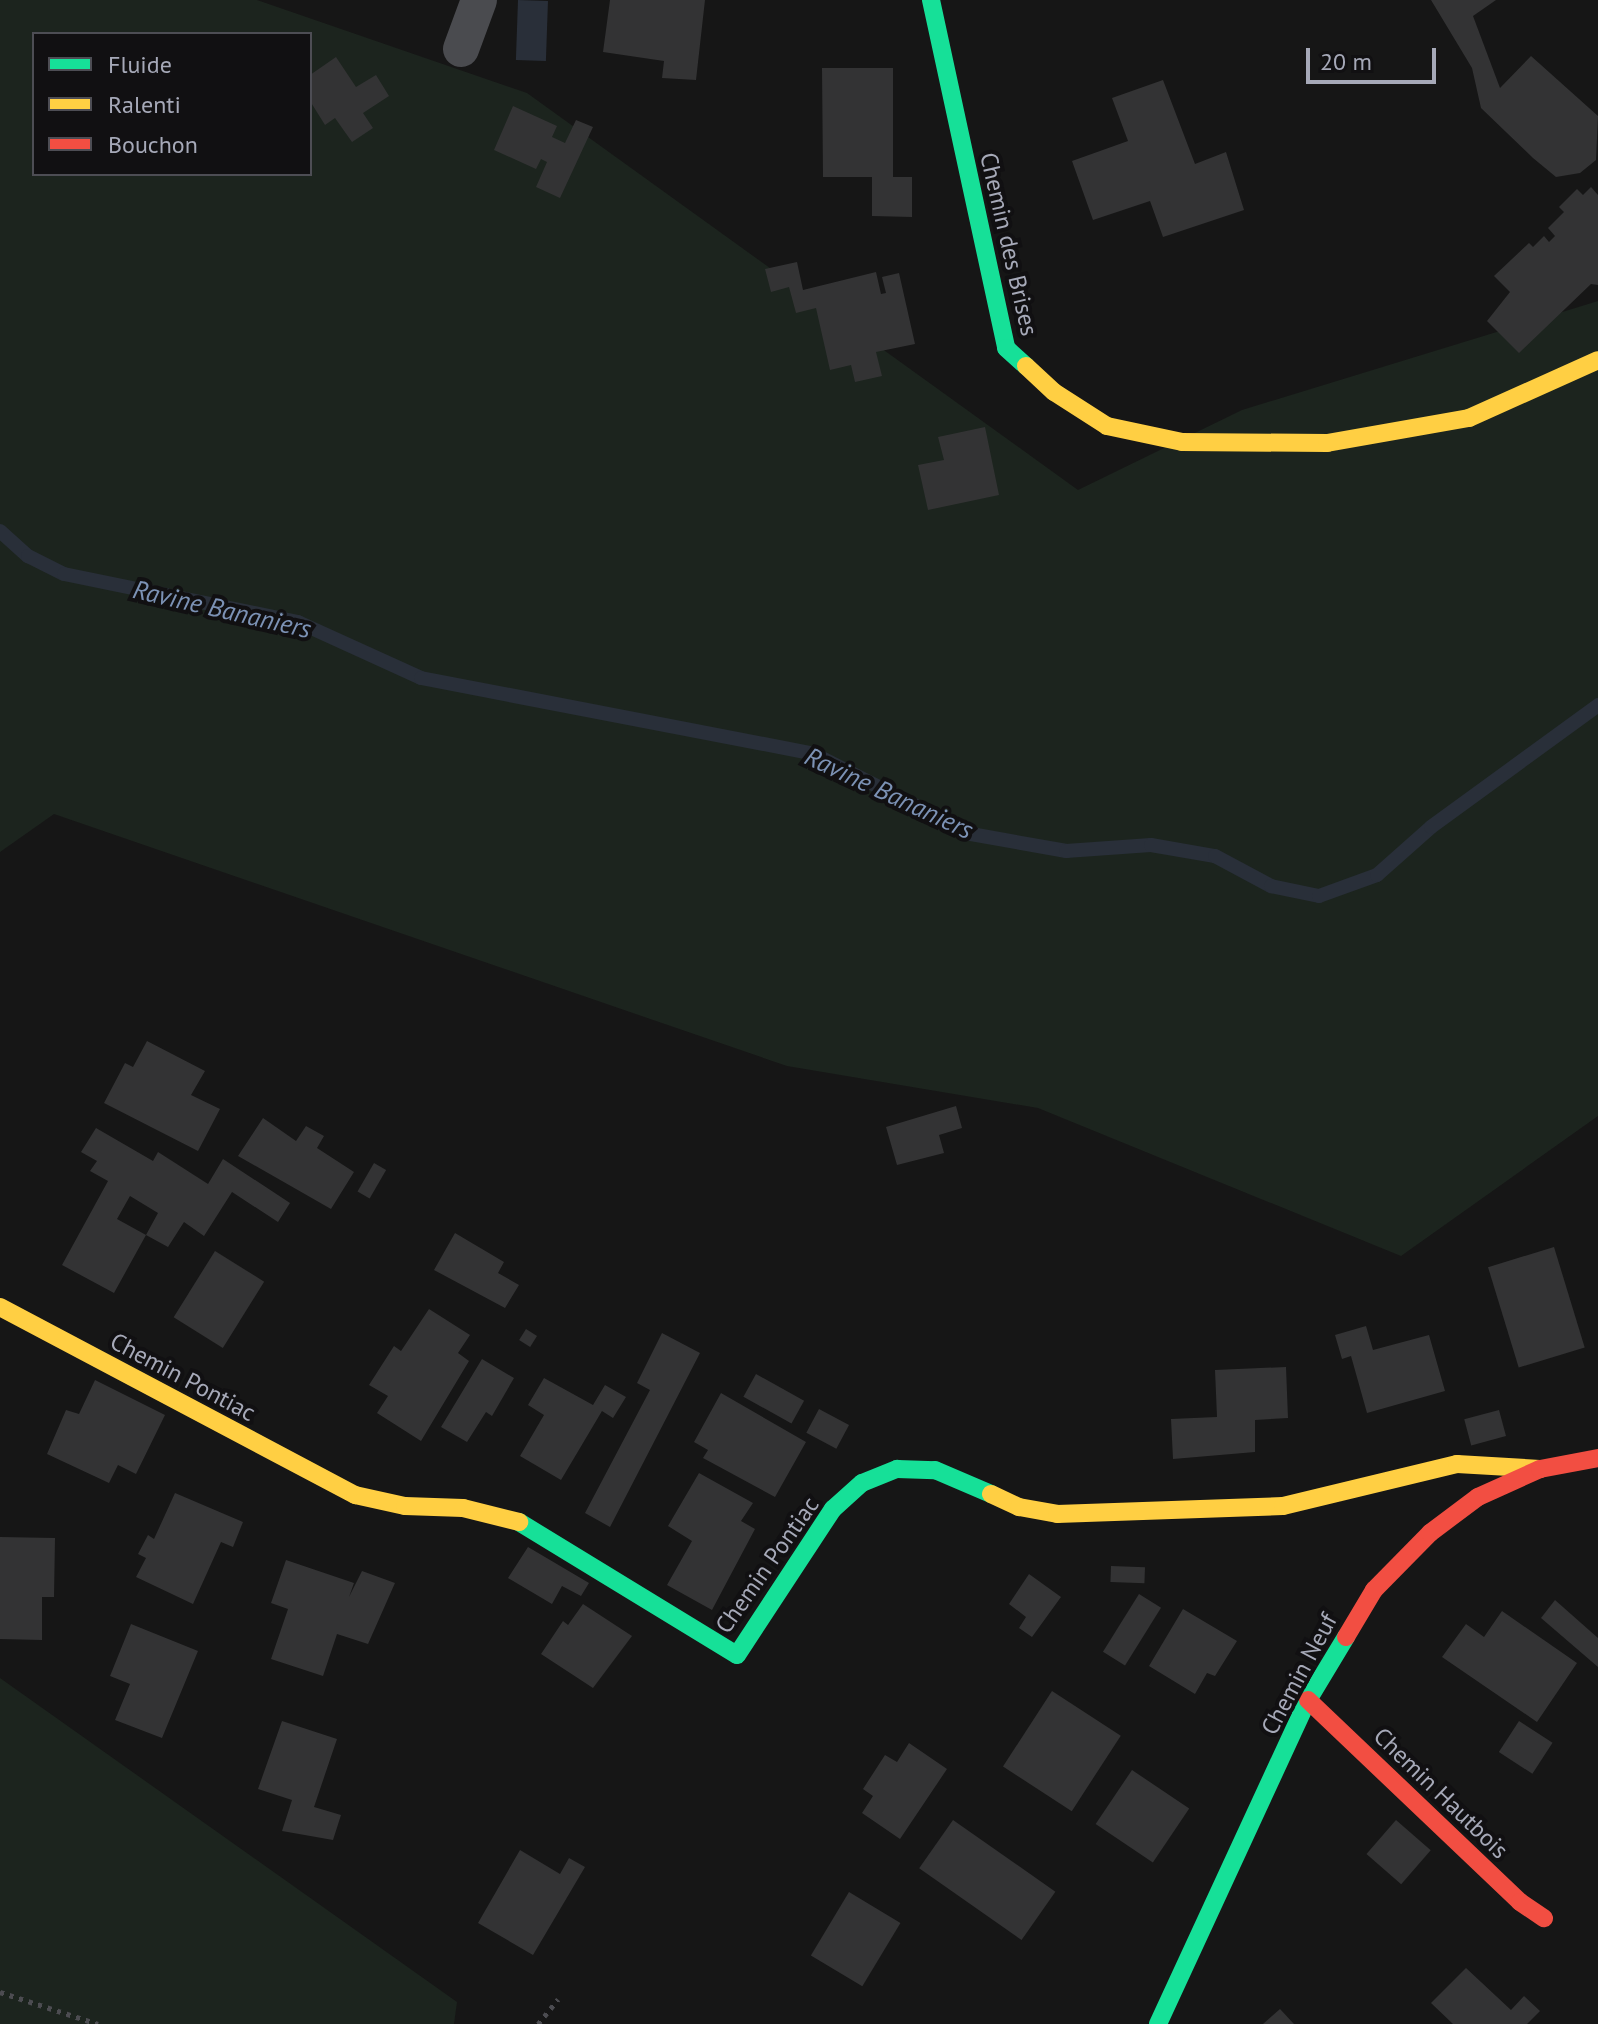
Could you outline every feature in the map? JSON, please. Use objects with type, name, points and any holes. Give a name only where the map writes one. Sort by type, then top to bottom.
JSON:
[{"type":"street","points":[[461,49],[479,0]]},
{"type":"street","name":"Chemin des Brises","points":[[931,0],[1006,348],[1054,392],[1107,426],[1182,442],[1327,443],[1469,418],[1598,360]]},
{"type":"street","name":"Chemin Pontiac","points":[[0,1307],[355,1495],[405,1506],[463,1508],[522,1523],[737,1655],[833,1509],[862,1483],[897,1469],[935,1470],[1019,1507],[1057,1514],[1283,1506],[1457,1464],[1540,1469]]},
{"type":"street","name":"Chemin Neuf","points":[[1158,2024],[1308,1700],[1374,1590],[1430,1533],[1478,1497],[1540,1469],[1598,1458]]},
{"type":"street","name":"Chemin Hautbois","points":[[1308,1700],[1520,1902],[1544,1918]]},
{"type":"path","points":[[0,1992],[98,2024]]},
{"type":"path","points":[[538,2024],[558,1999]]},
{"type":"shaded area","points":[[0,0],[257,0],[527,93],[1078,490],[1242,410],[1598,301],[1598,1116],[1401,1256],[1038,1108],[787,1066],[54,814],[0,852]]},
{"type":"shaded area","points":[[518,0],[548,1],[546,61],[516,60]]},
{"type":"shaded area","points":[[0,1678],[457,2002],[454,2024],[0,2024]]},
{"type":"building","points":[[610,0],[705,0],[696,80],[662,78],[664,61],[603,52]]},
{"type":"building","points":[[1431,0],[1496,0],[1473,16],[1500,88],[1531,56],[1598,116],[1596,160],[1580,173],[1556,177],[1481,108],[1472,68]]},
{"type":"building","points":[[336,57],[356,87],[376,75],[389,96],[363,113],[373,128],[352,142],[335,118],[325,125],[312,104],[312,74]]},
{"type":"building","points":[[822,68],[893,68],[893,177],[912,177],[912,217],[872,216],[872,177],[823,177]]},
{"type":"building","points":[[1163,80],[1195,164],[1226,152],[1244,210],[1163,237],[1150,201],[1093,220],[1072,161],[1128,141],[1112,98]]},
{"type":"building","points":[[513,106],[557,126],[552,137],[565,143],[576,120],[593,127],[560,198],[536,187],[547,162],[541,159],[536,169],[494,150]]},
{"type":"building","points":[[1591,187],[1598,195],[1598,285],[1591,284],[1519,353],[1487,321],[1510,292],[1494,276],[1529,243],[1533,247],[1544,236],[1549,242],[1555,236],[1548,228],[1564,212],[1559,207],[1577,189],[1583,195]]},
{"type":"building","points":[[797,262],[803,290],[876,272],[881,294],[886,293],[882,277],[899,273],[915,344],[876,352],[882,376],[855,382],[851,365],[830,370],[816,308],[796,313],[789,287],[771,292],[765,269]]},
{"type":"building","points":[[985,427],[999,495],[928,510],[918,465],[944,460],[938,437]]},
{"type":"building","points":[[147,1041],[205,1071],[191,1095],[220,1109],[198,1151],[104,1103],[125,1063],[133,1067]]},
{"type":"building","points":[[956,1106],[962,1128],[939,1135],[944,1153],[897,1165],[886,1127]]},
{"type":"building","points":[[263,1118],[296,1141],[306,1126],[324,1136],[317,1148],[354,1172],[331,1209],[238,1156]]},
{"type":"building","points":[[96,1128],[153,1161],[158,1152],[208,1184],[223,1159],[290,1203],[278,1222],[232,1192],[204,1236],[184,1222],[168,1247],[146,1235],[114,1293],[62,1265],[108,1181],[90,1171],[97,1161],[81,1152]],"holes":[[[130,1196],[158,1213],[146,1235],[117,1219]]]},
{"type":"building","points":[[374,1163],[386,1170],[370,1199],[357,1192]]},
{"type":"building","points":[[455,1233],[504,1262],[498,1273],[519,1285],[505,1308],[434,1270]]},
{"type":"building","points":[[1554,1247],[1585,1347],[1519,1368],[1488,1267]]},
{"type":"building","points":[[215,1251],[264,1282],[223,1348],[174,1317]]},
{"type":"building","points":[[429,1309],[470,1335],[458,1353],[469,1361],[421,1441],[377,1413],[388,1396],[369,1385],[394,1346],[401,1351]]},
{"type":"building","points":[[1366,1326],[1373,1350],[1429,1335],[1445,1391],[1367,1413],[1351,1356],[1342,1359],[1335,1335]]},
{"type":"building","points":[[526,1329],[537,1336],[530,1347],[519,1340]]},
{"type":"building","points":[[662,1333],[700,1353],[610,1527],[585,1513],[650,1390],[637,1383]]},
{"type":"building","points":[[482,1359],[514,1378],[492,1416],[486,1412],[467,1442],[441,1427]]},
{"type":"building","points":[[1286,1367],[1288,1418],[1255,1420],[1255,1452],[1173,1459],[1171,1419],[1217,1417],[1215,1370]]},
{"type":"building","points":[[756,1374],[804,1401],[791,1423],[743,1397]]},
{"type":"building","points":[[544,1378],[593,1405],[605,1385],[626,1397],[613,1418],[602,1411],[561,1480],[520,1456],[544,1415],[528,1405]]},
{"type":"building","points":[[95,1380],[165,1415],[136,1474],[118,1465],[109,1483],[47,1454],[66,1410],[79,1414]]},
{"type":"building","points":[[721,1393],[806,1442],[775,1497],[703,1458],[708,1450],[694,1442]]},
{"type":"building","points":[[819,1409],[849,1425],[836,1449],[806,1433]]},
{"type":"building","points":[[1499,1410],[1506,1436],[1471,1445],[1464,1419]]},
{"type":"building","points":[[699,1473],[753,1503],[741,1521],[755,1529],[712,1610],[667,1585],[692,1541],[668,1526]]},
{"type":"building","points":[[175,1493],[243,1522],[233,1547],[221,1542],[193,1604],[136,1577],[146,1558],[138,1554],[148,1535],[154,1539]]},
{"type":"building","points":[[0,1537],[55,1538],[54,1597],[42,1597],[42,1640],[0,1639]]},
{"type":"building","points":[[528,1547],[589,1583],[581,1596],[562,1586],[552,1604],[508,1578]]},
{"type":"building","points":[[286,1560],[354,1583],[349,1597],[362,1571],[395,1583],[368,1644],[337,1634],[323,1676],[271,1659],[288,1609],[271,1603]]},
{"type":"building","points":[[1111,1566],[1145,1567],[1144,1583],[1110,1582]]},
{"type":"building","points":[[1029,1574],[1061,1597],[1032,1637],[1019,1628],[1026,1617],[1009,1604]]},
{"type":"building","points":[[1139,1594],[1161,1608],[1125,1665],[1103,1652]]},
{"type":"building","points":[[1555,1600],[1598,1638],[1598,1667],[1541,1618]]},
{"type":"building","points":[[583,1604],[632,1636],[593,1688],[541,1654],[563,1621],[568,1625]]},
{"type":"building","points":[[1183,1609],[1237,1641],[1215,1676],[1207,1673],[1195,1694],[1149,1666]]},
{"type":"building","points":[[1502,1611],[1577,1663],[1537,1722],[1442,1657],[1466,1624],[1484,1637]]},
{"type":"building","points":[[131,1624],[198,1651],[162,1738],[115,1720],[130,1684],[110,1676]]},
{"type":"building","points":[[1052,1691],[1121,1736],[1072,1811],[1003,1766]]},
{"type":"building","points":[[282,1721],[337,1739],[314,1807],[341,1815],[333,1840],[282,1831],[292,1800],[258,1789]]},
{"type":"building","points":[[1519,1721],[1553,1743],[1532,1774],[1499,1752]]},
{"type":"building","points":[[909,1743],[947,1769],[900,1839],[862,1813],[873,1796],[863,1789],[885,1755],[897,1762]]},
{"type":"building","points":[[1132,1770],[1189,1809],[1153,1862],[1096,1824]]},
{"type":"building","points":[[953,1820],[1055,1892],[1022,1940],[919,1868]]},
{"type":"building","points":[[1396,1820],[1431,1850],[1401,1884],[1366,1854]]},
{"type":"building","points":[[520,1850],[560,1874],[569,1858],[585,1867],[533,1955],[478,1923]]},
{"type":"building","points":[[849,1892],[900,1923],[862,1986],[811,1955]]},
{"type":"building","points":[[1466,1968],[1511,2010],[1524,1996],[1540,2011],[1527,2024],[1453,2024],[1431,2003]]},
{"type":"building","points":[[1280,2009],[1294,2024],[1263,2024]]},
{"type":"waterway","name":"Ravine Bananiers","points":[[0,531],[28,556],[64,574],[298,622],[421,678],[812,753],[971,834],[1066,851],[1151,845],[1215,856],[1271,886],[1319,896],[1377,875],[1431,827],[1598,705]]},
{"type":"traffic: fast","points":[[931,0],[1006,348],[1026,366]]},
{"type":"traffic: fast","points":[[519,1522],[737,1655],[833,1509],[862,1483],[897,1469],[935,1470],[991,1494]]},
{"type":"traffic: fast","points":[[1158,2024],[1308,1700],[1346,1637]]},
{"type":"traffic: slow","points":[[1026,366],[1054,392],[1107,426],[1182,442],[1327,443],[1469,418],[1598,360]]},
{"type":"traffic: slow","points":[[0,1307],[355,1495],[405,1506],[463,1508],[519,1522]]},
{"type":"traffic: slow","points":[[991,1494],[1019,1507],[1057,1514],[1283,1506],[1457,1464],[1540,1469]]},
{"type":"traffic: jam","points":[[1346,1637],[1374,1590],[1430,1533],[1478,1497],[1540,1469],[1598,1458]]},
{"type":"traffic: jam","points":[[1308,1700],[1520,1902],[1544,1918]]}]
